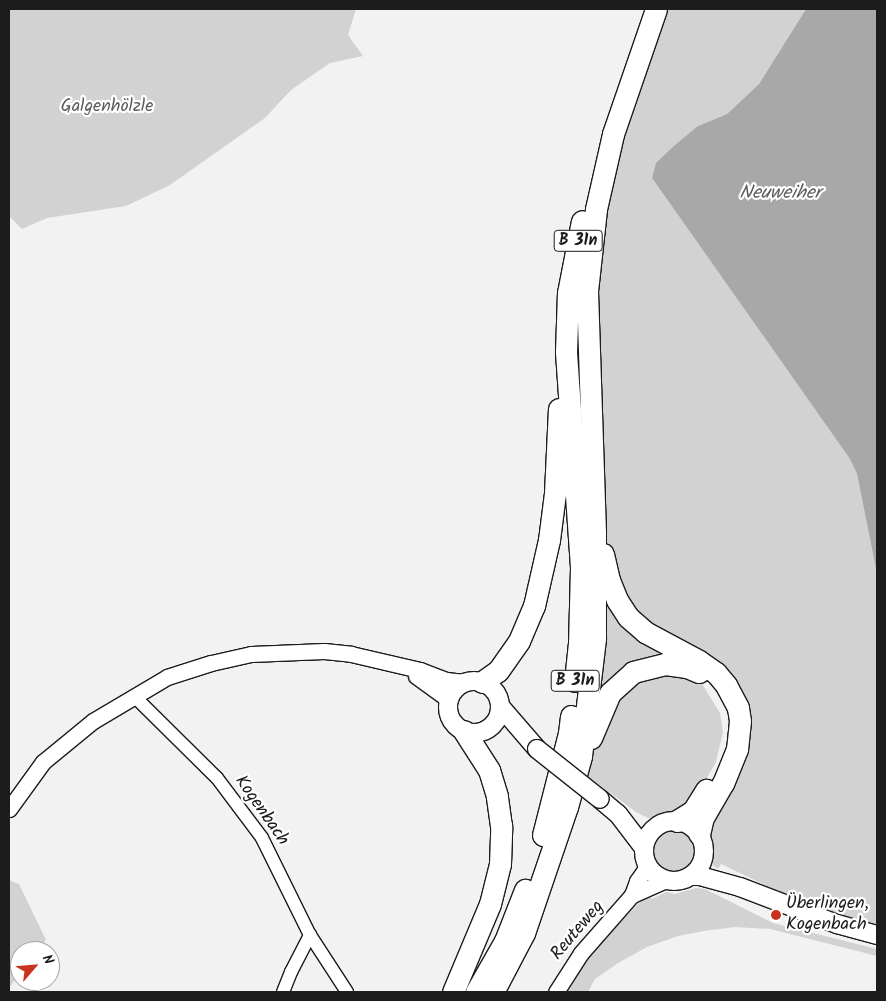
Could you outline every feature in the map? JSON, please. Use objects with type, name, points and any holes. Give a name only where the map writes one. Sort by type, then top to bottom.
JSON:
[{"type":"highway","name":"B 31n","points":[[493,992],[524,933],[567,807],[581,756],[595,638],[595,532],[586,291],[596,209],[613,134],[656,9]]},
{"type":"highway","name":"B 31n","points":[[476,992],[504,941],[525,890],[550,815],[570,733],[579,644],[581,567],[566,352],[568,293],[582,220],[598,164],[613,134]]},
{"type":"highway","points":[[473,682],[498,670],[519,641],[534,606],[544,573],[555,493],[559,391],[566,352]]},
{"type":"highway","points":[[595,532],[603,554],[609,580],[617,600],[628,617],[646,632],[716,673],[726,685],[738,708],[740,721],[737,749],[723,783],[703,817],[702,844]]},
{"type":"highway","points":[[581,756],[594,732],[602,708],[610,693],[633,672],[665,664],[687,666],[708,677],[727,706],[730,731],[729,744],[725,755],[693,810],[676,821]]},
{"type":"highway","points":[[453,992],[490,904],[500,864],[501,826],[497,796],[489,770],[464,731]]},
{"type":"main road","points":[[532,746],[500,706],[495,691],[473,682],[454,689],[448,708],[453,722],[464,731],[501,731],[532,746],[618,814],[646,857],[652,871],[665,880],[678,881],[691,876],[700,876],[740,887],[837,924],[877,935]]},
{"type":"main road","points":[[486,730],[496,720],[500,706]]},
{"type":"main road","points":[[618,814],[636,820],[653,830]]},
{"type":"main road","points":[[646,857],[647,838],[653,830],[664,823],[676,821],[685,823],[702,844],[707,861],[740,887]]},
{"type":"main road","points":[[691,876],[700,867],[702,844]]},
{"type":"street","points":[[9,809],[44,762],[94,721],[167,677],[211,663],[251,654],[324,651],[351,654],[420,670],[446,680],[473,682]]},
{"type":"street","points":[[407,668],[449,700]]},
{"type":"street","name":"Kogenbach","points":[[134,696],[216,778],[262,838],[310,935],[347,992]]},
{"type":"street","name":"Reuteweg","points":[[632,896],[646,857]]},
{"type":"street","name":"Reuteweg","points":[[556,992],[580,953],[632,896],[665,880]]},
{"type":"street","points":[[283,992],[310,935]]},
{"type":"green space","name":"Galgenhölzle","points":[[9,9],[356,9],[348,35],[363,56],[330,63],[291,90],[265,118],[170,185],[126,206],[47,218],[22,229],[9,216]]},
{"type":"green space","points":[[656,9],[806,9],[759,84],[727,114],[698,126],[652,178],[850,459],[857,474],[877,574],[877,926],[819,911],[721,864],[718,869],[707,861],[704,855],[696,872],[678,881],[658,876],[648,865],[645,857],[647,838],[653,830],[670,821],[685,823],[693,828],[723,783],[732,695],[645,632],[609,580],[589,400],[596,209]]},
{"type":"green space","points":[[606,598],[673,660],[599,696]]},
{"type":"green space","points":[[653,674],[686,675],[702,684],[720,713],[723,732],[716,762],[697,795],[677,814],[648,818],[636,812],[586,775],[603,718],[631,683]]},
{"type":"green space","points":[[9,880],[19,884],[46,940],[10,941],[9,988]]},
{"type":"green space","points":[[696,888],[705,889],[773,923],[877,949],[877,956],[770,929],[735,927],[678,936],[647,947],[618,963],[595,979],[588,992],[565,992],[585,958],[647,895],[652,899],[666,892],[675,894]]},
{"type":"water","name":"Neuweiher","points":[[806,9],[877,9],[877,574],[857,474],[850,459],[652,178],[656,163],[675,145],[698,126],[727,114],[759,84]]},
{"type":"place","name":"Überlingen, Kogenbach","points":[[776,915]]}]
